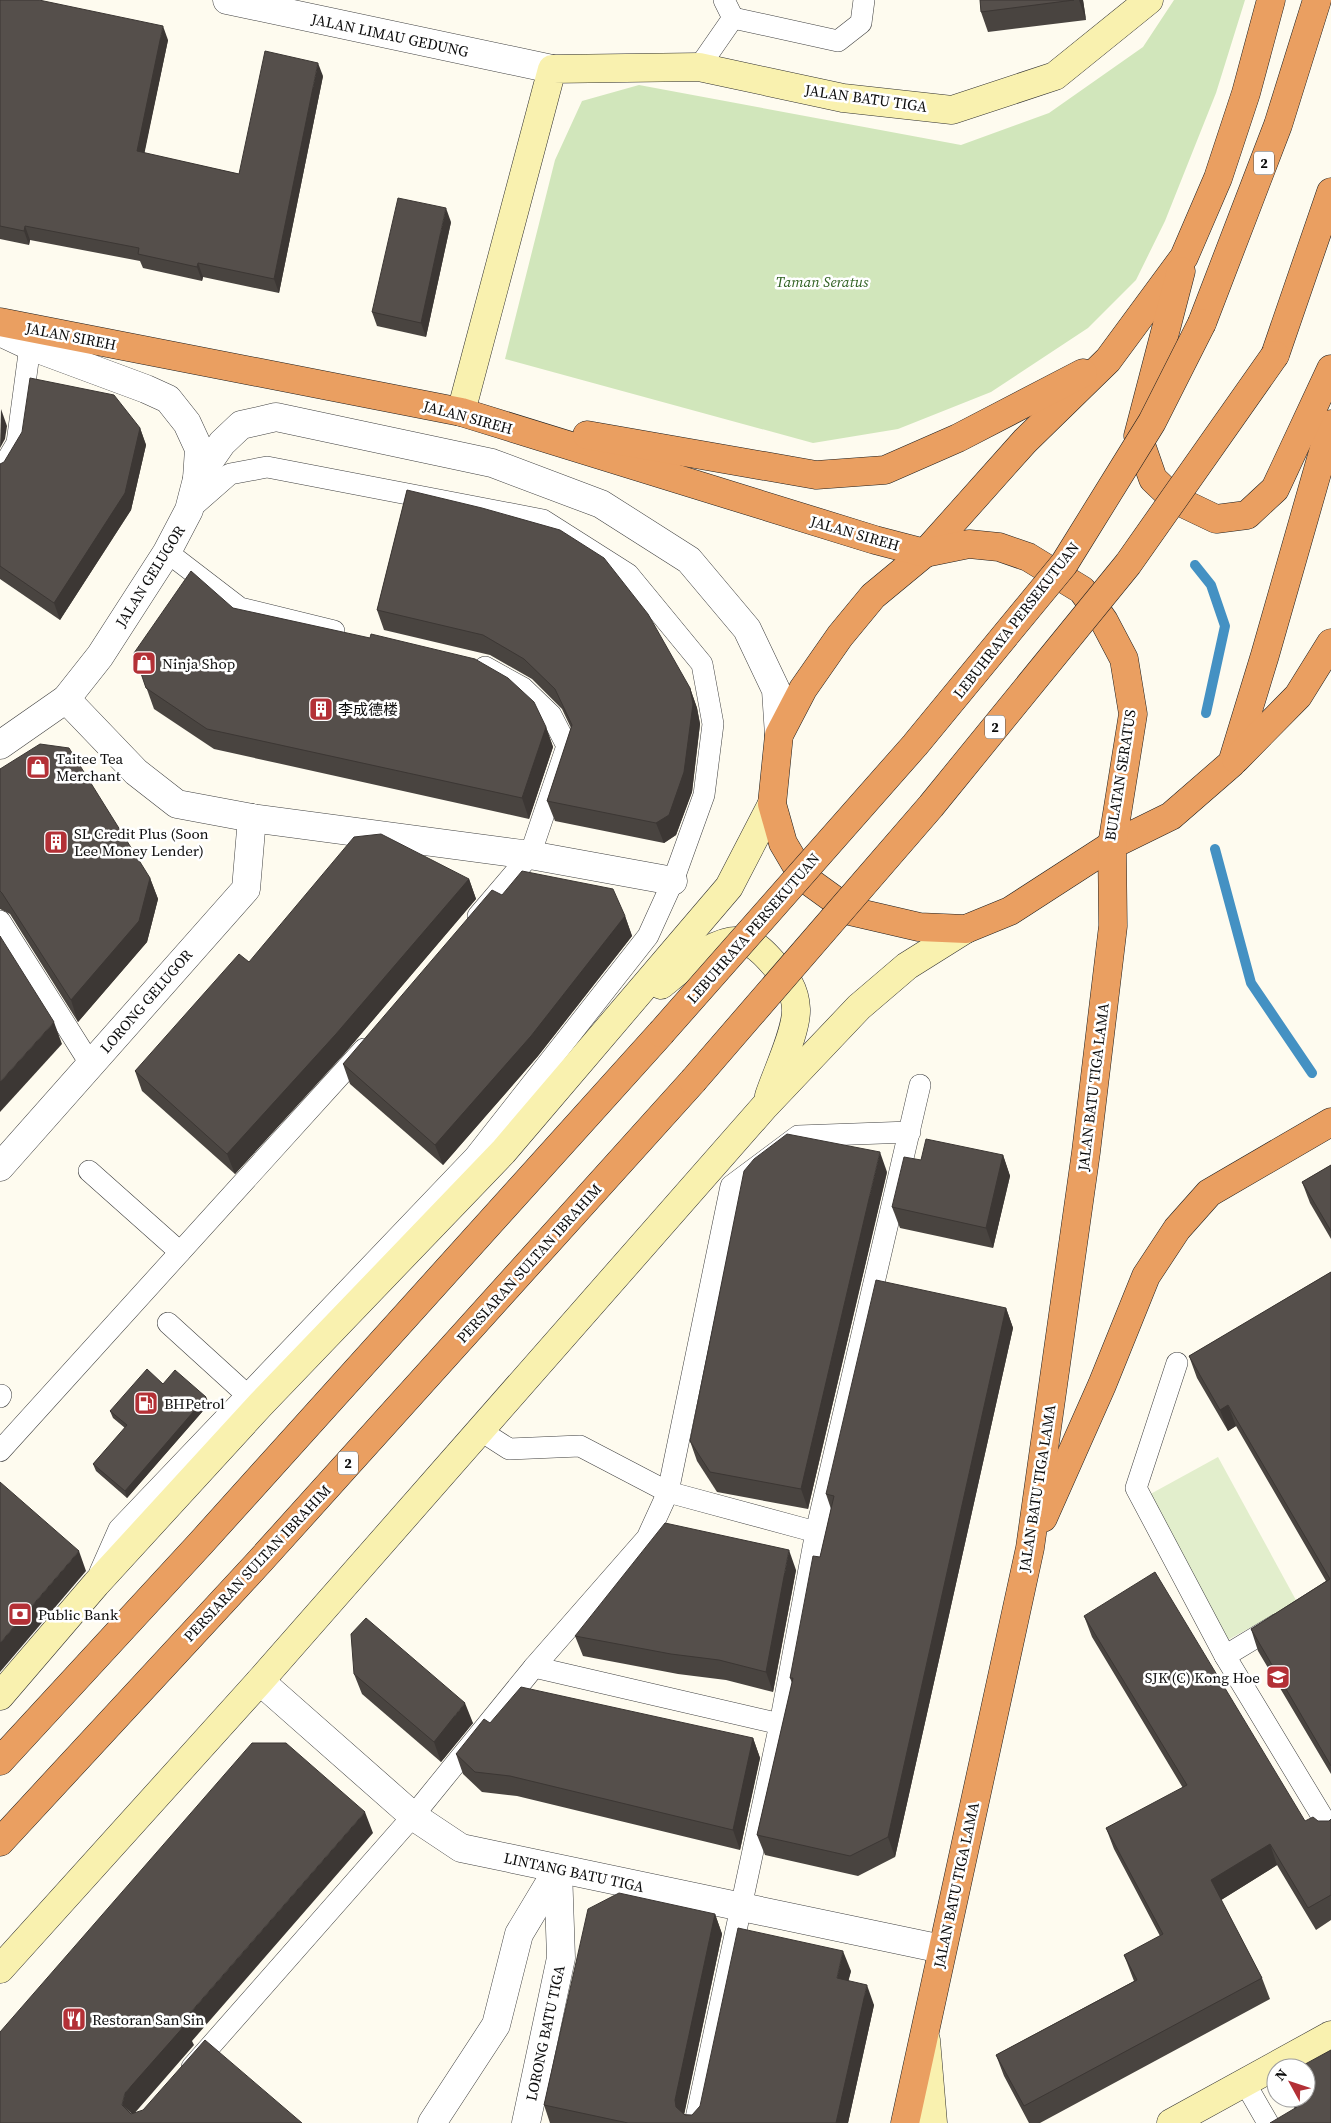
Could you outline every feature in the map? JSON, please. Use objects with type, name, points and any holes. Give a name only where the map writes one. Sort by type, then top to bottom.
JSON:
[{"type":"highway","points":[[1271,0],[1246,92],[1218,178],[1184,257],[1138,436],[1153,479],[1174,499],[1216,519],[1246,515],[1275,489],[1331,369]]},
{"type":"highway","name":"LEBUHRAYA PERSEKUTUAN","points":[[0,1761],[207,1536],[661,1033],[915,745],[1064,564],[1152,422],[1202,323],[1278,125],[1317,0]]},
{"type":"highway","name":"PERSIARAN SULTAN IBRAHIM","points":[[0,1842],[261,1560],[693,1081],[931,806],[1128,564],[1275,355],[1331,192]]},
{"type":"highway","points":[[925,553],[1025,441],[1108,360],[1184,257]]},
{"type":"highway","name":"JALAN SIREH","points":[[0,322],[461,412],[875,540],[925,553]]},
{"type":"highway","points":[[461,412],[816,475],[885,470],[958,438],[1108,360]]},
{"type":"highway","points":[[1232,763],[1331,424]]},
{"type":"highway","name":"BULATAN SERATUS","points":[[969,544],[999,547],[1028,557],[1082,590],[1104,621],[1124,659],[1133,714],[1112,845],[1059,882],[1010,911],[966,929],[919,927],[850,912],[803,877],[783,843],[772,804],[779,735],[803,689],[840,636],[873,596],[925,553],[969,544]]},
{"type":"highway","points":[[1112,845],[1171,816],[1232,763],[1298,696],[1331,643]]},
{"type":"highway","name":"JALAN BATU TIGA LAMA","points":[[905,2123],[1030,1548],[1086,1152],[1113,926],[1112,845]]},
{"type":"highway","points":[[1030,1548],[1102,1385],[1146,1276],[1177,1229],[1209,1192],[1331,1122]]},
{"type":"main road","name":"JALAN BATU TIGA","points":[[552,69],[699,67],[843,98],[952,110],[1055,76],[1149,0]]},
{"type":"main road","points":[[461,412],[552,69]]},
{"type":"main road","points":[[0,1696],[254,1399],[503,1152],[729,887],[772,804]]},
{"type":"main road","points":[[0,1969],[260,1681],[765,1106],[859,1007],[907,966],[966,929]]},
{"type":"main road","points":[[591,1048],[649,995],[700,955],[730,940],[747,942],[763,953],[790,982],[796,1010],[791,1037],[765,1106]]},
{"type":"main road","points":[[925,2029],[933,2123]]},
{"type":"main road","points":[[1171,2123],[1331,2035]]},
{"type":"street","name":"JALAN LIMAU GEDUNG","points":[[227,0],[552,69]]},
{"type":"street","name":"JALAN GELUGOR","points":[[0,332],[30,346],[168,399],[187,423],[199,449],[197,479],[189,510],[168,552],[100,656],[66,699],[3,738]]},
{"type":"street","points":[[197,479],[222,443],[241,426],[276,417],[492,463],[601,504],[689,560],[747,629],[776,690],[779,735]]},
{"type":"street","points":[[66,699],[136,772],[177,804],[252,818],[530,855],[673,882]]},
{"type":"street","name":"LORONG GELUGOR","points":[[0,1168],[246,889],[252,818]]},
{"type":"street","name":"LINTANG BATU TIGA","points":[[260,1681],[413,1816],[461,1848],[942,1949]]},
{"type":"street","points":[[432,2123],[496,2024],[519,1934],[558,1869]]},
{"type":"street","name":"LORONG BATU TIGA","points":[[526,2123],[561,1958],[558,1869]]},
{"type":"lane","points":[[699,67],[728,9],[838,41],[861,23],[864,0]]},
{"type":"lane","points":[[0,472],[17,443],[30,346]]},
{"type":"lane","points":[[168,1323],[254,1399],[475,1156],[648,936],[673,882],[704,795],[713,724],[702,664],[628,574],[543,520],[267,467],[230,474],[189,510]]},
{"type":"lane","points":[[168,552],[240,608],[354,635]]},
{"type":"lane","points":[[467,929],[530,855],[567,746],[551,715],[523,688],[487,667],[468,662]]},
{"type":"lane","points":[[3,931],[91,1065]]},
{"type":"lane","points":[[0,1451],[378,1032]]},
{"type":"lane","points":[[695,2123],[780,1724],[816,1532],[920,1085]]},
{"type":"lane","points":[[175,2086],[413,1816],[534,1667],[647,1538],[668,1492],[731,1186],[798,1136],[910,1132]]},
{"type":"lane","points":[[90,1171],[180,1252]]},
{"type":"lane","points":[[1177,1363],[1136,1488],[1225,1656],[1331,1831]]},
{"type":"lane","points":[[481,1431],[509,1449],[580,1446],[668,1492],[816,1532]]},
{"type":"lane","points":[[1225,1656],[1297,1613]]},
{"type":"lane","points":[[534,1667],[780,1724]]},
{"type":"lane","points":[[1245,2083],[1268,2123]]},
{"type":"green space","name":"Taman Seratus","points":[[1174,0],[1245,0],[1216,93],[1165,221],[1136,280],[1088,328],[991,392],[898,429],[813,443],[505,359],[555,160],[582,101],[639,85],[961,145],[1049,113],[1143,47]]},
{"type":"green space","points":[[1218,1457],[1297,1602],[1224,1642],[1145,1497]]},
{"type":"building","points":[[0,0],[39,0],[163,26],[137,151],[239,174],[265,51],[318,63],[274,279],[198,263],[197,267],[138,254],[139,248],[25,226],[24,231],[0,226]]},
{"type":"building","points":[[980,0],[1074,0],[981,12]]},
{"type":"building","points":[[398,198],[446,208],[421,323],[372,312]]},
{"type":"building","points":[[30,378],[114,395],[140,428],[125,493],[54,603],[0,566],[0,464],[4,462],[22,432]]},
{"type":"building","points":[[407,490],[482,508],[560,530],[604,558],[648,614],[690,688],[693,704],[684,772],[669,815],[656,823],[547,801],[572,725],[555,689],[524,659],[483,635],[377,610]]},
{"type":"building","points":[[191,571],[233,608],[370,638],[371,634],[475,659],[508,678],[534,702],[546,727],[522,798],[207,729],[146,688],[134,653]]},
{"type":"building","points":[[40,744],[69,748],[150,878],[139,921],[71,1000],[0,891],[0,769]]},
{"type":"building","points":[[381,834],[469,879],[336,1034],[227,1154],[135,1071],[239,954],[249,962],[354,837]]},
{"type":"building","points":[[522,871],[613,889],[625,916],[531,1036],[435,1145],[343,1064],[492,890],[502,895]]},
{"type":"building","points":[[0,936],[54,1022],[0,1082]]},
{"type":"building","points":[[787,1134],[880,1152],[801,1489],[710,1472],[690,1441],[744,1171],[754,1159]]},
{"type":"building","points":[[926,1139],[1003,1155],[986,1228],[892,1207],[904,1157],[921,1160]]},
{"type":"building","points":[[1331,1165],[1331,1231],[1302,1182]]},
{"type":"building","points":[[1331,1272],[1331,1766],[1251,1629],[1330,1579],[1228,1405],[1220,1410],[1189,1356]]},
{"type":"building","points":[[876,1280],[1006,1308],[888,1837],[850,1856],[757,1835],[793,1678],[790,1678],[813,1556],[820,1557],[834,1496],[826,1494]]},
{"type":"building","points":[[147,1369],[163,1384],[175,1370],[206,1397],[125,1491],[93,1464],[127,1425],[110,1411]]},
{"type":"building","points":[[0,1482],[79,1551],[0,1643]]},
{"type":"building","points":[[665,1523],[789,1550],[766,1672],[719,1660],[671,1654],[575,1636]]},
{"type":"building","points":[[1155,1572],[1305,1821],[1313,1817],[1318,1821],[1329,1821],[1331,1819],[1331,1895],[1308,1908],[1270,1844],[1211,1880],[1262,1978],[1024,2106],[996,2055],[1137,1980],[1124,1955],[1163,1934],[1106,1828],[1187,1785],[1084,1616]]},
{"type":"building","points":[[366,1618],[465,1703],[434,1742],[354,1674],[351,1634]]},
{"type":"building","points":[[521,1687],[753,1738],[733,1830],[510,1776],[475,1772],[456,1754],[484,1719],[490,1723]]},
{"type":"building","points":[[252,1743],[286,1743],[365,1812],[183,2021],[186,2024],[125,2093],[122,2105],[131,2114],[143,2110],[205,2040],[302,2123],[0,2123],[0,2032]]},
{"type":"building","points":[[619,1893],[715,1914],[675,2100],[676,2107],[685,2115],[692,2115],[700,2106],[738,1928],[843,1951],[837,1978],[867,1985],[836,2123],[628,2123],[544,2105],[588,1909]]},
{"type":"building","points":[[1331,2050],[1331,2123],[1270,2123],[1295,2108],[1316,2108],[1316,2058]]},
{"type":"waterway","points":[[1195,565],[1211,585],[1225,626],[1206,713]]},
{"type":"waterway","points":[[1215,849],[1251,983],[1312,1073]]},
{"type":"place","name":"Ninja Shop","points":[[144,663]]},
{"type":"place","name":"李成德楼","points":[[321,709]]},
{"type":"place","name":"Taitee Tea Merchant","points":[[38,767]]},
{"type":"place","name":"SL Credit Plus (Soon Lee Money Lender)","points":[[56,842]]},
{"type":"place","name":"BHPetrol","points":[[146,1403]]},
{"type":"place","name":"Public Bank","points":[[20,1614]]},
{"type":"place","name":"SJK (C) Kong Hoe","points":[[1278,1677]]},
{"type":"place","name":"Restoran San Sin","points":[[74,2019]]}]
